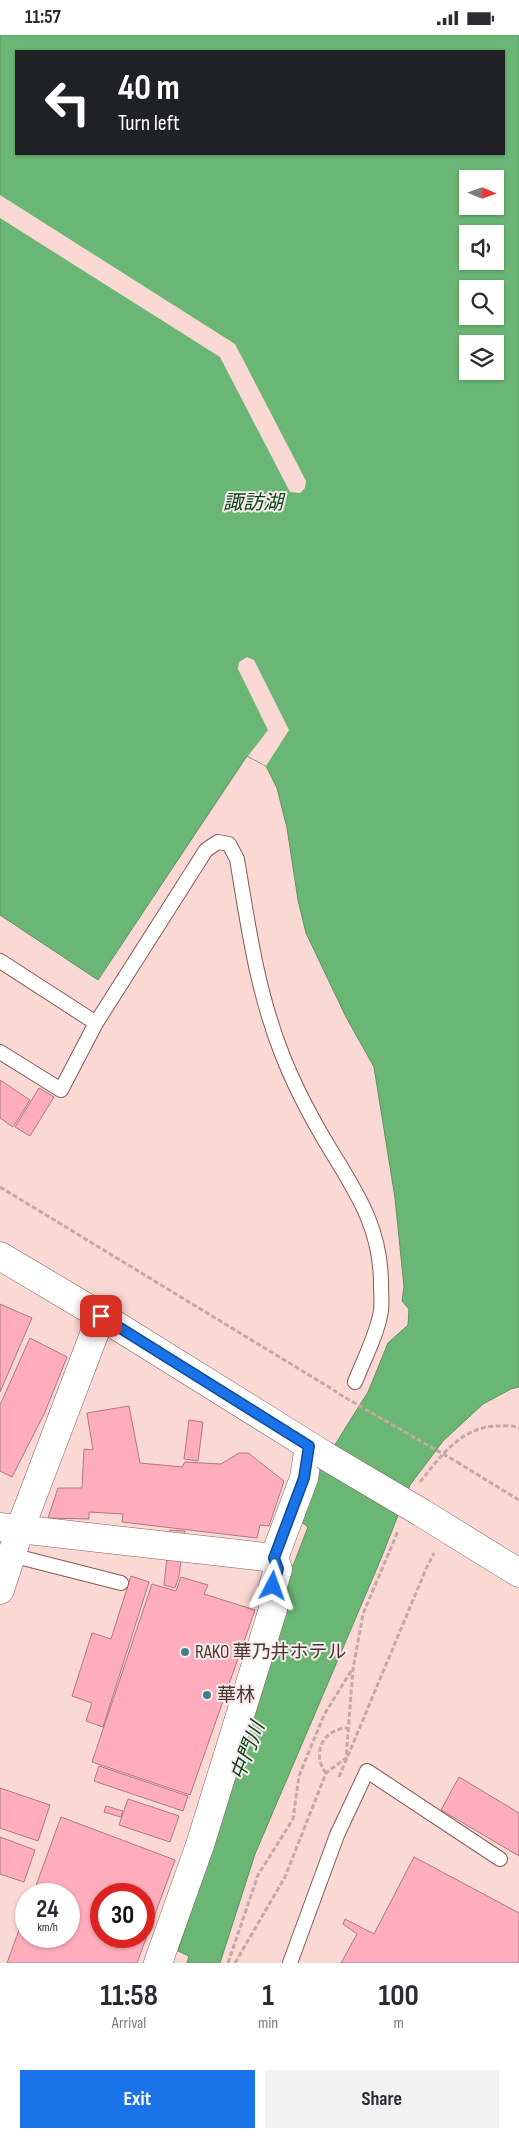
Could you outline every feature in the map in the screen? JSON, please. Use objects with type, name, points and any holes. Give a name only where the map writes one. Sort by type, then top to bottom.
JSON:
[{"type":"street","points":[[0,1256],[101,1316],[317,1450],[411,1521],[447,1529],[519,1573]]},
{"type":"street","points":[[0,1590],[11,1555],[10,1528],[101,1316]]},
{"type":"street","points":[[158,1963],[200,1845],[273,1609],[273,1586],[278,1569],[274,1558],[304,1478],[317,1450]]},
{"type":"street","points":[[10,1528],[274,1558]]},
{"type":"lane","points":[[0,1052],[61,1090],[96,1023],[206,850],[218,842],[229,844],[237,859],[255,968],[282,1054],[323,1137],[352,1183],[371,1222],[378,1249],[381,1274],[381,1310],[377,1327],[355,1382]]},
{"type":"lane","points":[[0,961],[96,1023]]},
{"type":"lane","points":[[11,1555],[121,1583]]},
{"type":"lane","points":[[290,1963],[337,1835],[367,1771],[500,1859]]},
{"type":"path","points":[[0,1187],[339,1394],[519,1500]]},
{"type":"path","points":[[418,1485],[451,1444],[467,1433],[483,1427],[519,1428]]},
{"type":"path","points":[[346,1758],[353,1669],[362,1614],[411,1521]]},
{"type":"path","points":[[335,1786],[426,1569],[447,1529]]},
{"type":"path","points":[[228,1963],[258,1875],[293,1819],[300,1776],[324,1715],[353,1669]]},
{"type":"path","points":[[326,1773],[320,1766],[322,1741],[328,1734],[337,1729],[347,1728]]},
{"type":"path","points":[[235,1963],[284,1877],[326,1773],[346,1758]]},
{"type":"water","name":"諏訪湖","points":[[0,35],[519,35],[519,1387],[511,1389],[483,1404],[443,1441],[410,1485],[380,1561],[255,1854],[220,1963],[187,1963],[189,1956],[178,1951],[238,1771],[278,1634],[289,1588],[279,1586],[283,1565],[293,1566],[308,1527],[299,1520],[314,1478],[368,1392],[388,1343],[408,1325],[409,1309],[402,1301],[404,1287],[395,1198],[374,1067],[346,1017],[306,933],[298,900],[287,828],[277,788],[266,766],[247,756],[98,980],[0,915]]},
{"type":"pier","points":[[0,195],[235,344],[306,481],[305,488],[300,493],[290,492],[220,357],[0,218]]},
{"type":"pier","points":[[247,657],[254,660],[289,730],[266,766],[248,756],[268,730],[238,669],[239,662]]},
{"type":"building","points":[[0,1080],[30,1100],[13,1127],[0,1118]]},
{"type":"building","points":[[39,1088],[54,1097],[30,1136],[15,1127]]},
{"type":"building","points":[[0,1304],[32,1318],[0,1392]]},
{"type":"building","points":[[30,1338],[67,1357],[45,1412],[12,1477],[0,1471],[0,1405]]},
{"type":"building","points":[[129,1406],[140,1463],[182,1467],[185,1462],[221,1464],[239,1453],[248,1453],[284,1481],[269,1526],[260,1525],[257,1538],[122,1522],[123,1514],[89,1512],[89,1519],[48,1518],[58,1488],[82,1488],[84,1449],[93,1450],[87,1413]]},
{"type":"building","points":[[189,1420],[203,1422],[198,1461],[184,1459]]},
{"type":"building","points":[[170,1530],[185,1531],[179,1576],[175,1588],[164,1585]]},
{"type":"building","points":[[131,1576],[149,1582],[103,1727],[86,1721],[92,1703],[72,1696],[92,1633],[111,1639]]},
{"type":"building","name":"RAKO 華乃井ホテル","points":[[181,1577],[208,1585],[204,1594],[255,1610],[190,1795],[92,1762],[152,1584],[176,1591]]},
{"type":"building","points":[[99,1766],[188,1796],[183,1811],[94,1781]]},
{"type":"building","points":[[459,1777],[519,1813],[519,1856],[441,1810]]},
{"type":"building","points":[[0,1788],[50,1805],[38,1841],[0,1828]]},
{"type":"building","points":[[128,1799],[179,1816],[170,1842],[119,1825]]},
{"type":"building","points":[[106,1806],[123,1811],[121,1817],[104,1812]]},
{"type":"building","points":[[61,1817],[175,1860],[155,1914],[155,1883],[90,1883],[90,1948],[143,1948],[137,1963],[7,1963],[15,1941],[15,1948],[80,1948],[80,1883],[37,1883]]},
{"type":"building","points":[[0,1837],[35,1850],[24,1882],[0,1874]]},
{"type":"building","points":[[414,1857],[519,1913],[519,1963],[341,1963],[357,1934],[343,1924],[345,1919],[374,1934]]},
{"type":"place","name":"RAKO 華乃井ホテル","points":[[185,1652]]},
{"type":"place","name":"華林","points":[[207,1695]]},
{"type":"route","points":[[101,1316],[309,1446],[304,1478],[274,1558],[278,1569],[273,1586]]},
{"type":"water label","name":"中門川","points":[[248,1751]]}]
